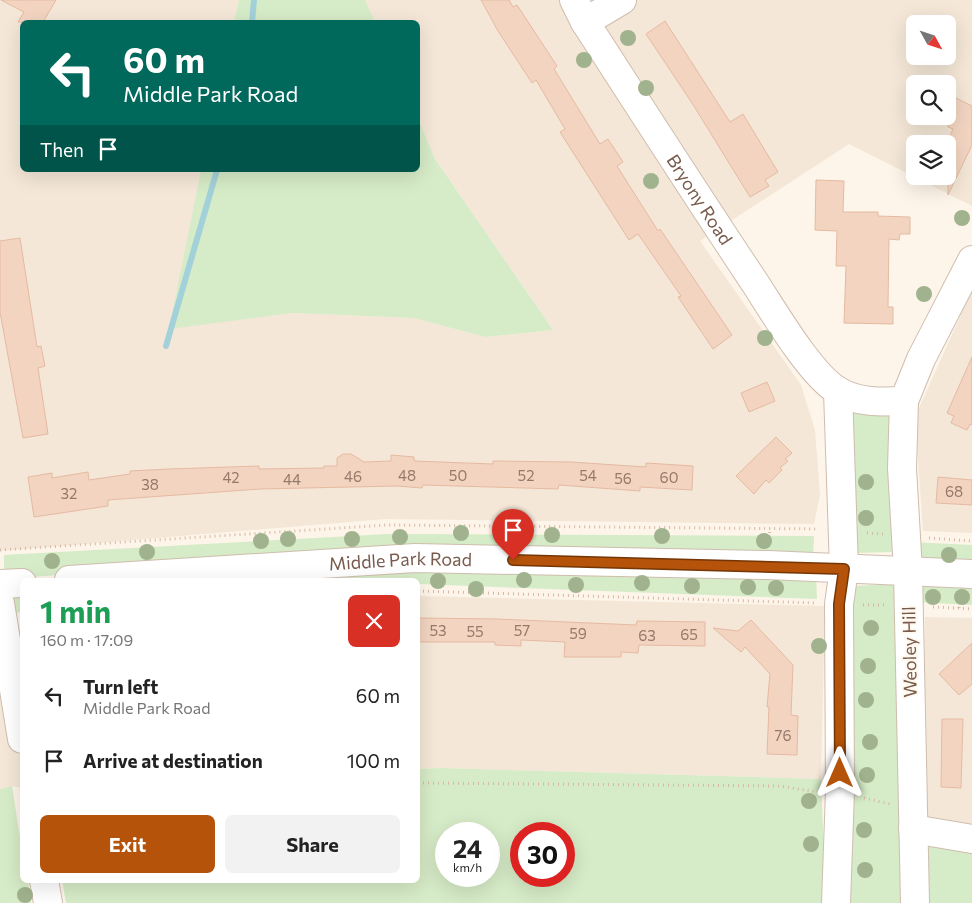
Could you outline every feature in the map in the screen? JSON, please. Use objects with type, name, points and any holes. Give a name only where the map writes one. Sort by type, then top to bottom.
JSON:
[{"type":"street","points":[[579,11],[622,0]]},
{"type":"street","name":"Bryony Road","points":[[579,11],[788,334],[820,376],[838,391],[873,403],[904,400]]},
{"type":"street","points":[[904,400],[921,359],[972,260]]},
{"type":"street","points":[[836,903],[840,791],[839,604],[844,569],[841,530],[838,391]]},
{"type":"street","name":"Weoley Hill","points":[[904,400],[902,468],[909,606],[914,903]]},
{"type":"street","name":"Middle Park Road","points":[[100,578],[415,558],[972,574]]},
{"type":"street","points":[[0,584],[20,583]]},
{"type":"street","points":[[0,603],[20,728]]},
{"type":"street","points":[[912,820],[972,839]]},
{"type":"street","points":[[45,883],[48,903]]},
{"type":"path","points":[[0,550],[387,525],[841,530],[906,537],[972,541]]},
{"type":"path","points":[[420,591],[972,609]]},
{"type":"path","points":[[420,783],[780,786],[822,793],[840,791],[912,820]]},
{"type":"shaded area","points":[[0,0],[239,0],[234,20],[20,20],[20,172],[201,172],[170,328],[293,313],[414,318],[485,337],[553,330],[435,159],[420,123],[420,20],[374,20],[365,0],[972,0],[972,206],[930,185],[956,185],[956,135],[906,135],[906,173],[849,144],[700,241],[801,385],[815,430],[820,495],[814,524],[386,519],[0,551]]},
{"type":"shaded area","points":[[972,290],[972,533],[923,531],[915,417]]},
{"type":"shaded area","points":[[420,596],[825,606],[821,779],[420,769]]},
{"type":"shaded area","points":[[925,617],[972,618],[972,834],[923,825]]},
{"type":"shaded area","points":[[20,629],[20,788],[12,786],[0,789],[0,631]]},
{"type":"green space","points":[[239,0],[365,0],[374,20],[234,20]]},
{"type":"green space","points":[[420,123],[435,159],[553,330],[485,337],[414,318],[293,313],[169,329],[201,172],[420,172]]},
{"type":"green space","points":[[846,407],[898,411],[895,552],[849,553]]},
{"type":"green space","points":[[388,534],[814,536],[813,558],[408,549],[4,579],[4,555]]},
{"type":"green space","points":[[910,542],[972,545],[972,566],[912,564]]},
{"type":"green space","points":[[406,566],[816,575],[817,599],[420,584],[420,578],[253,578]]},
{"type":"green space","points":[[912,582],[972,585],[972,605],[916,602]]},
{"type":"green space","points":[[899,584],[904,903],[850,903],[851,586]]},
{"type":"green space","points":[[20,595],[20,612],[14,613],[12,596]]},
{"type":"green space","points":[[440,768],[821,779],[826,903],[66,903],[63,883],[420,883],[420,769]]},
{"type":"green space","points":[[12,786],[20,837],[20,883],[28,883],[31,903],[0,903],[0,789]]},
{"type":"green space","points":[[923,825],[972,834],[972,903],[924,903]]},
{"type":"building","points":[[1,0],[56,0],[44,20],[20,20],[18,22],[24,12]]},
{"type":"building","points":[[481,0],[509,0],[513,7],[517,5],[557,66],[554,69],[600,144],[608,139],[623,162],[617,166],[658,231],[660,229],[732,335],[713,349],[678,297],[681,296],[638,234],[629,240],[560,132],[565,129],[536,80],[532,83],[498,31]]},
{"type":"building","points":[[665,21],[730,122],[743,114],[778,172],[765,180],[769,186],[750,197],[692,103],[646,34]]},
{"type":"building","points":[[956,98],[972,106],[972,145],[956,178],[956,135],[950,135],[953,129],[948,127],[948,125],[956,125]]},
{"type":"building","points":[[816,180],[844,181],[843,212],[878,212],[878,216],[910,217],[910,234],[900,234],[899,240],[889,239],[888,307],[893,307],[893,324],[844,323],[846,266],[836,266],[837,231],[815,230]]},
{"type":"building","points":[[948,185],[953,185],[948,195]]},
{"type":"building","points":[[20,238],[37,347],[41,346],[45,366],[38,368],[48,434],[23,438],[0,312],[0,241]]},
{"type":"building","points":[[972,357],[972,425],[970,424],[967,430],[951,423],[954,416],[947,413]]},
{"type":"building","points":[[767,382],[775,401],[749,412],[741,393]]},
{"type":"building","points":[[776,437],[792,453],[785,459],[788,461],[780,468],[782,470],[769,483],[766,480],[754,494],[736,476]]},
{"type":"building","points":[[343,454],[351,454],[364,462],[391,461],[391,455],[414,457],[414,461],[493,464],[493,461],[571,462],[646,467],[646,463],[693,466],[692,490],[640,487],[640,491],[559,485],[558,489],[423,485],[422,488],[397,486],[260,489],[108,500],[108,506],[34,517],[28,477],[52,473],[52,478],[88,472],[89,480],[130,474],[130,471],[169,469],[259,466],[259,469],[324,468],[324,466],[337,466],[337,458]]},
{"type":"building","points":[[938,477],[972,480],[972,505],[936,503]]},
{"type":"building","points":[[420,618],[497,619],[636,625],[637,621],[705,622],[705,646],[639,645],[638,653],[621,652],[621,657],[564,657],[565,642],[521,640],[521,646],[495,645],[495,642],[420,642]]},
{"type":"building","points":[[751,620],[793,665],[791,715],[798,716],[797,755],[767,754],[769,707],[767,707],[770,674],[745,647],[741,652],[713,628],[738,631]]},
{"type":"building","points":[[972,643],[972,684],[959,695],[939,674]]},
{"type":"building","points":[[942,719],[963,719],[961,788],[941,787]]},
{"type":"waterway","points":[[252,20],[254,0]]},
{"type":"waterway","points":[[166,346],[216,172]]},
{"type":"route","points":[[513,560],[768,565],[844,569],[839,604],[840,773]]}]
